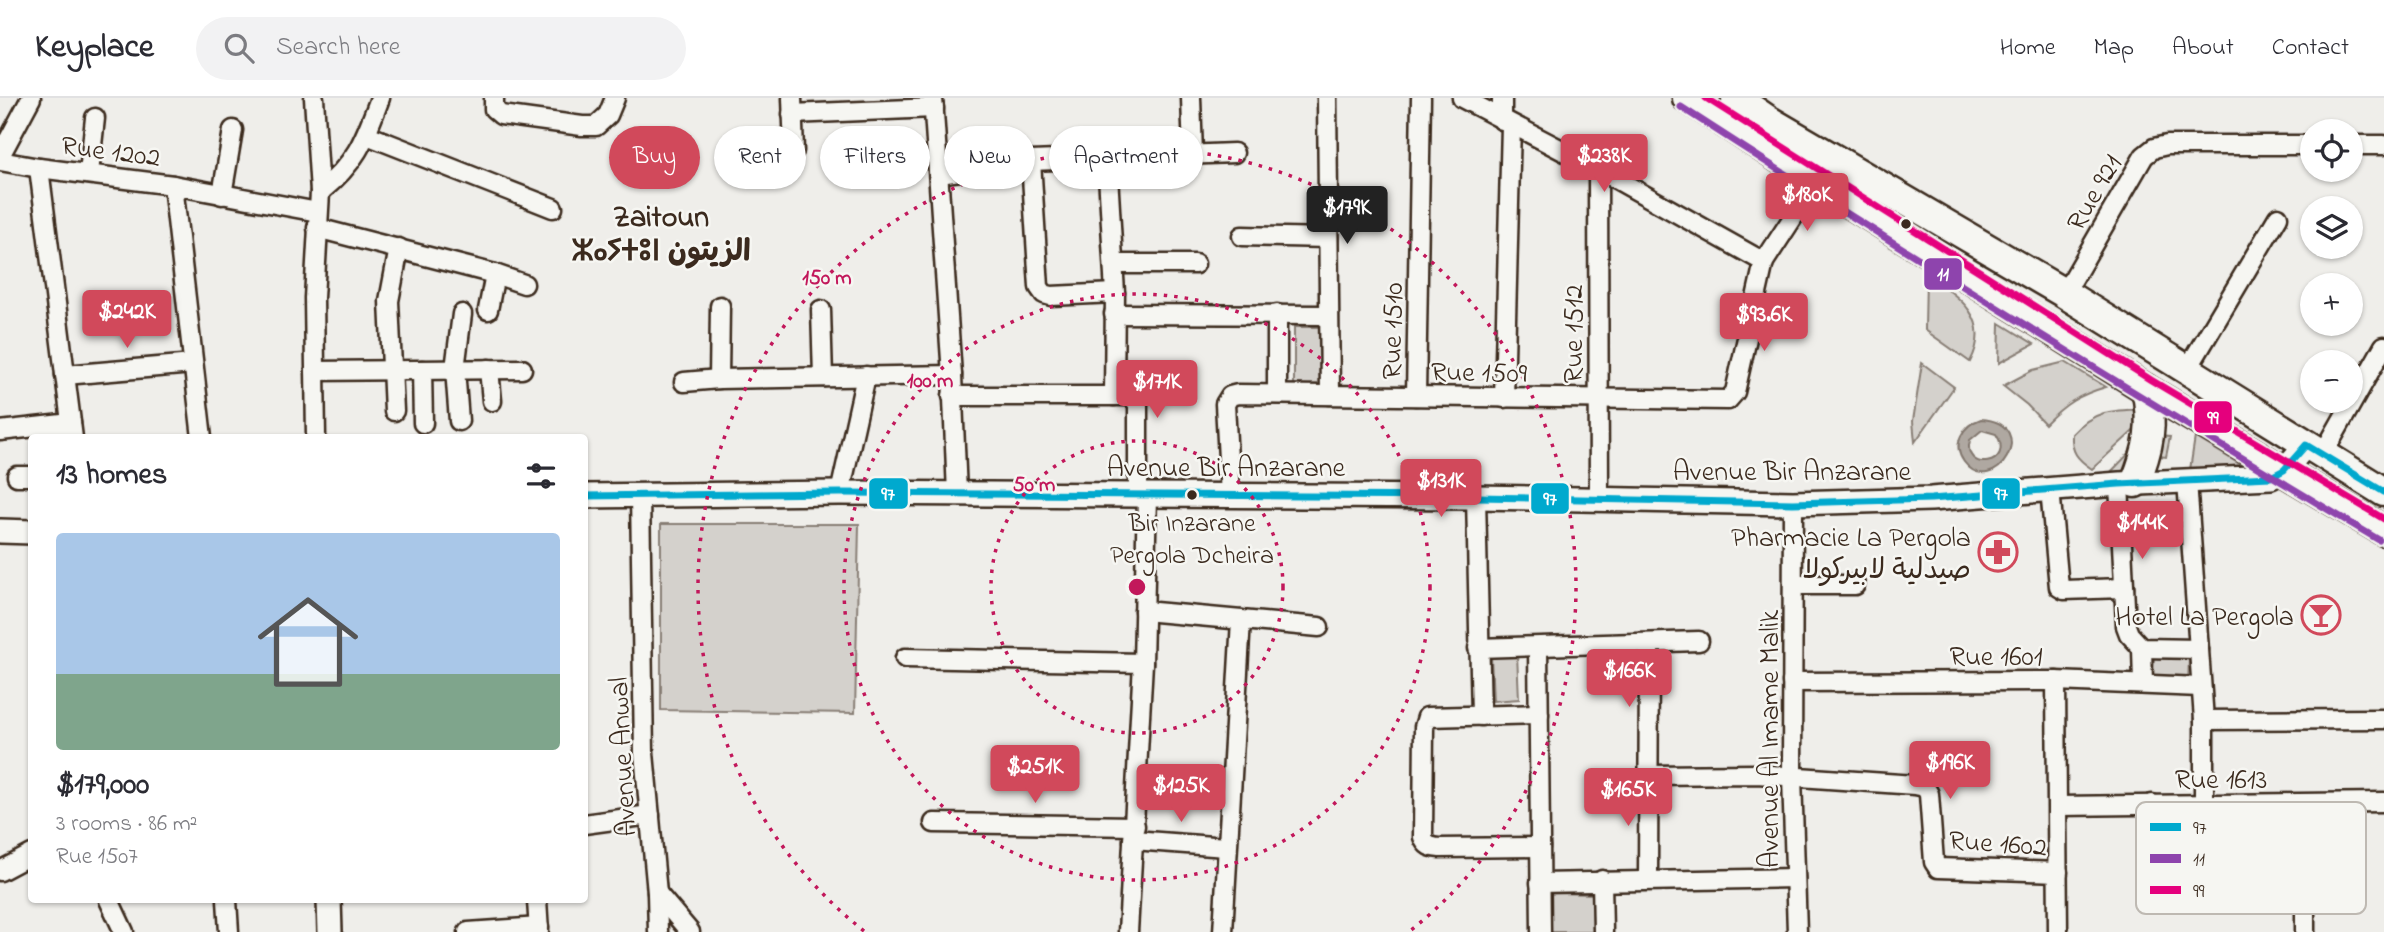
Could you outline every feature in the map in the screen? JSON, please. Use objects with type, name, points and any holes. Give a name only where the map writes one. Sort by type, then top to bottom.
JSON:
[{"type":"main road","points":[[1687,98],[1816,182],[2146,388],[2384,531]]},
{"type":"main road","points":[[1735,98],[2062,292],[2384,492]]},
{"type":"main road","points":[[2127,484],[2147,453],[2150,430],[2146,388]]},
{"type":"street","points":[[30,98],[0,158],[39,168]]},
{"type":"street","points":[[314,98],[320,192],[316,434]]},
{"type":"street","points":[[320,192],[350,164],[367,135],[380,98]]},
{"type":"street","points":[[494,98],[494,109],[501,115],[582,126],[596,126],[608,116],[615,98]]},
{"type":"street","points":[[1191,98],[1192,126]]},
{"type":"street","points":[[1327,98],[1330,395]]},
{"type":"street","name":"Rue 1510","points":[[1416,396],[1421,98]]},
{"type":"street","points":[[1462,98],[1598,169],[1764,262],[1816,182]]},
{"type":"street","points":[[1502,98],[1507,123],[1504,398]]},
{"type":"street","points":[[793,126],[792,106],[934,103],[957,494]]},
{"type":"street","points":[[89,173],[95,118]]},
{"type":"street","points":[[222,195],[233,130]]},
{"type":"street","points":[[367,135],[553,208]]},
{"type":"street","name":"Rue 921","points":[[2062,292],[2073,279],[2144,156],[2154,148],[2167,145],[2300,145]]},
{"type":"street","points":[[2363,145],[2384,145]]},
{"type":"street","points":[[1203,154],[1234,153]]},
{"type":"street","name":"Rue 1202","points":[[72,430],[39,168],[173,185],[222,195],[318,220],[399,248],[524,284]]},
{"type":"street","name":"Rue 1512","points":[[1598,169],[1599,500]]},
{"type":"street","points":[[939,174],[944,173]]},
{"type":"street","points":[[173,185],[202,434]]},
{"type":"street","points":[[1033,189],[1039,287],[1044,294],[1115,293]]},
{"type":"street","points":[[1109,189],[1115,293],[1114,396]]},
{"type":"street","points":[[2187,370],[2278,217]]},
{"type":"street","points":[[1242,236],[1328,237]]},
{"type":"street","points":[[394,411],[389,301],[399,248]]},
{"type":"street","name":"Rue 1509","points":[[1230,496],[1225,404],[1230,396],[1238,394],[1728,400],[1735,392],[1764,262]]},
{"type":"street","points":[[1114,264],[1195,264]]},
{"type":"street","points":[[488,310],[495,274]]},
{"type":"street","points":[[719,379],[720,306]]},
{"type":"street","points":[[821,310],[823,377]]},
{"type":"street","points":[[459,421],[455,369],[462,314]]},
{"type":"street","points":[[1114,314],[1328,314]]},
{"type":"street","points":[[1277,314],[1277,394]]},
{"type":"street","points":[[2284,470],[2314,450],[2384,346]]},
{"type":"street","points":[[65,375],[193,364]]},
{"type":"street","points":[[489,369],[492,401]]},
{"type":"street","points":[[315,371],[522,369]]},
{"type":"street","points":[[422,370],[423,423]]},
{"type":"street","points":[[840,493],[866,376]]},
{"type":"street","points":[[684,382],[719,379],[952,376]]},
{"type":"street","points":[[952,396],[1130,396],[1138,403],[1144,611],[1128,932]]},
{"type":"street","points":[[0,431],[72,430]]},
{"type":"street","name":"Avenue Bir Anzarane","points":[[588,496],[840,493],[1476,497],[1793,503],[1931,499],[2127,484],[2271,477],[2284,470]]},
{"type":"street","points":[[2187,481],[2204,720],[2204,802]]},
{"type":"street","points":[[2127,484],[2124,588],[2126,626],[2142,648],[2143,684]]},
{"type":"street","points":[[2050,489],[2059,587],[2063,590],[2124,588]]},
{"type":"street","name":"Avenue Anwal","points":[[640,494],[644,753],[658,932]]},
{"type":"street","points":[[1476,497],[1481,716]]},
{"type":"street","name":"Avenue Al Imame Malik","points":[[1793,503],[1795,585],[1792,682],[1797,932]]},
{"type":"street","points":[[0,531],[28,532]]},
{"type":"street","points":[[1795,585],[1854,585]]},
{"type":"street","points":[[1144,611],[1319,626]]},
{"type":"street","points":[[1223,932],[1241,620]]},
{"type":"street","points":[[1478,648],[1699,641]]},
{"type":"street","points":[[1648,880],[1649,644]]},
{"type":"street","points":[[1538,646],[1541,932]]},
{"type":"street","points":[[2142,648],[2199,649]]},
{"type":"street","points":[[905,658],[1143,663]]},
{"type":"street","points":[[2056,681],[2059,932]]},
{"type":"street","name":"Rue 1601","points":[[1792,682],[2056,681],[2200,687]]},
{"type":"street","points":[[1539,714],[1427,717],[1423,837],[1429,846],[1440,848],[1540,847]]},
{"type":"street","points":[[2204,720],[2384,719]]},
{"type":"street","points":[[1647,775],[1793,776]]},
{"type":"street","name":"Rue 1602","points":[[1793,776],[1925,787],[1931,808],[1934,862],[1938,868],[2058,872]]},
{"type":"street","name":"Rue 1613","points":[[2366,802],[2384,802]]},
{"type":"street","name":"Rue 1613","points":[[2058,806],[2136,804]]},
{"type":"street","points":[[588,823],[650,815]]},
{"type":"street","points":[[934,823],[1134,832],[1226,847]]},
{"type":"street","points":[[0,868],[28,856]]},
{"type":"street","points":[[1540,883],[1795,878]]},
{"type":"street","points":[[1602,880],[1603,932]]},
{"type":"street","points":[[657,893],[690,932]]},
{"type":"street","points":[[110,903],[118,930]]},
{"type":"street","points":[[227,903],[229,932]]},
{"type":"street","points":[[329,903],[330,932]]},
{"type":"street","points":[[468,932],[539,929],[537,903]]},
{"type":"street","points":[[2305,914],[2305,932]]},
{"type":"shaded area","points":[[1926,275],[1961,301],[1975,321],[1978,333],[1970,362],[1925,330]]},
{"type":"shaded area","points":[[2000,323],[2034,344],[1999,363]]},
{"type":"shaded area","points":[[1294,327],[1323,327],[1323,389],[1294,388]]},
{"type":"shaded area","points":[[2065,362],[2106,387],[2073,401],[2045,424],[2003,386],[2033,370]]},
{"type":"shaded area","points":[[1922,363],[1954,387],[1915,442],[1913,421]]},
{"type":"shaded area","points":[[2147,409],[2143,422],[2092,469],[2076,454],[2072,434],[2089,420],[2106,412]]},
{"type":"shaded area","points":[[1981,419],[1999,424],[2009,433],[2011,445],[2007,457],[1999,467],[1988,473],[1976,472],[1960,455],[1961,436],[1964,430]],"holes":[[[1982,430],[1996,434],[2001,445],[2000,453],[1995,459],[1988,462],[1973,458],[1969,451],[1970,440]]]},
{"type":"shaded area","points":[[2157,436],[2170,437],[2166,457],[2159,456],[2103,480],[2138,444]]},
{"type":"shaded area","points":[[2195,437],[2269,482],[2188,483]]},
{"type":"shaded area","points":[[661,524],[859,524],[855,713],[661,710]]},
{"type":"shaded area","points":[[1517,654],[1519,699],[1493,701],[1491,656]]},
{"type":"shaded area","points":[[2154,657],[2189,659],[2188,682],[2153,681]]},
{"type":"shaded area","points":[[1551,893],[1595,894],[1594,932],[1550,932]]},
{"type":"transit line","name":"99","points":[[1706,98],[2151,380],[2384,519]]},
{"type":"transit line","name":"11","points":[[1681,107],[2028,327],[2379,540]]},
{"type":"transit line","name":"97","points":[[588,496],[840,493],[1476,497],[1793,503],[1931,499],[2119,484],[2271,477],[2284,470],[2306,445],[2384,492]]},
{"type":"place","name":"Bir Inzarane Pergola Dcheira","points":[[1192,495]]},
{"type":"place","name":"Pharmacie La Pergola صيدلية لابيركولا","points":[[1998,552]]},
{"type":"place","name":"Hotel La Pergola","points":[[2321,615]]},
{"type":"district","name":"Zaitoun ⵣⴰⵢⵜⵓⵏ الزيتون","points":[[661,233]]}]
